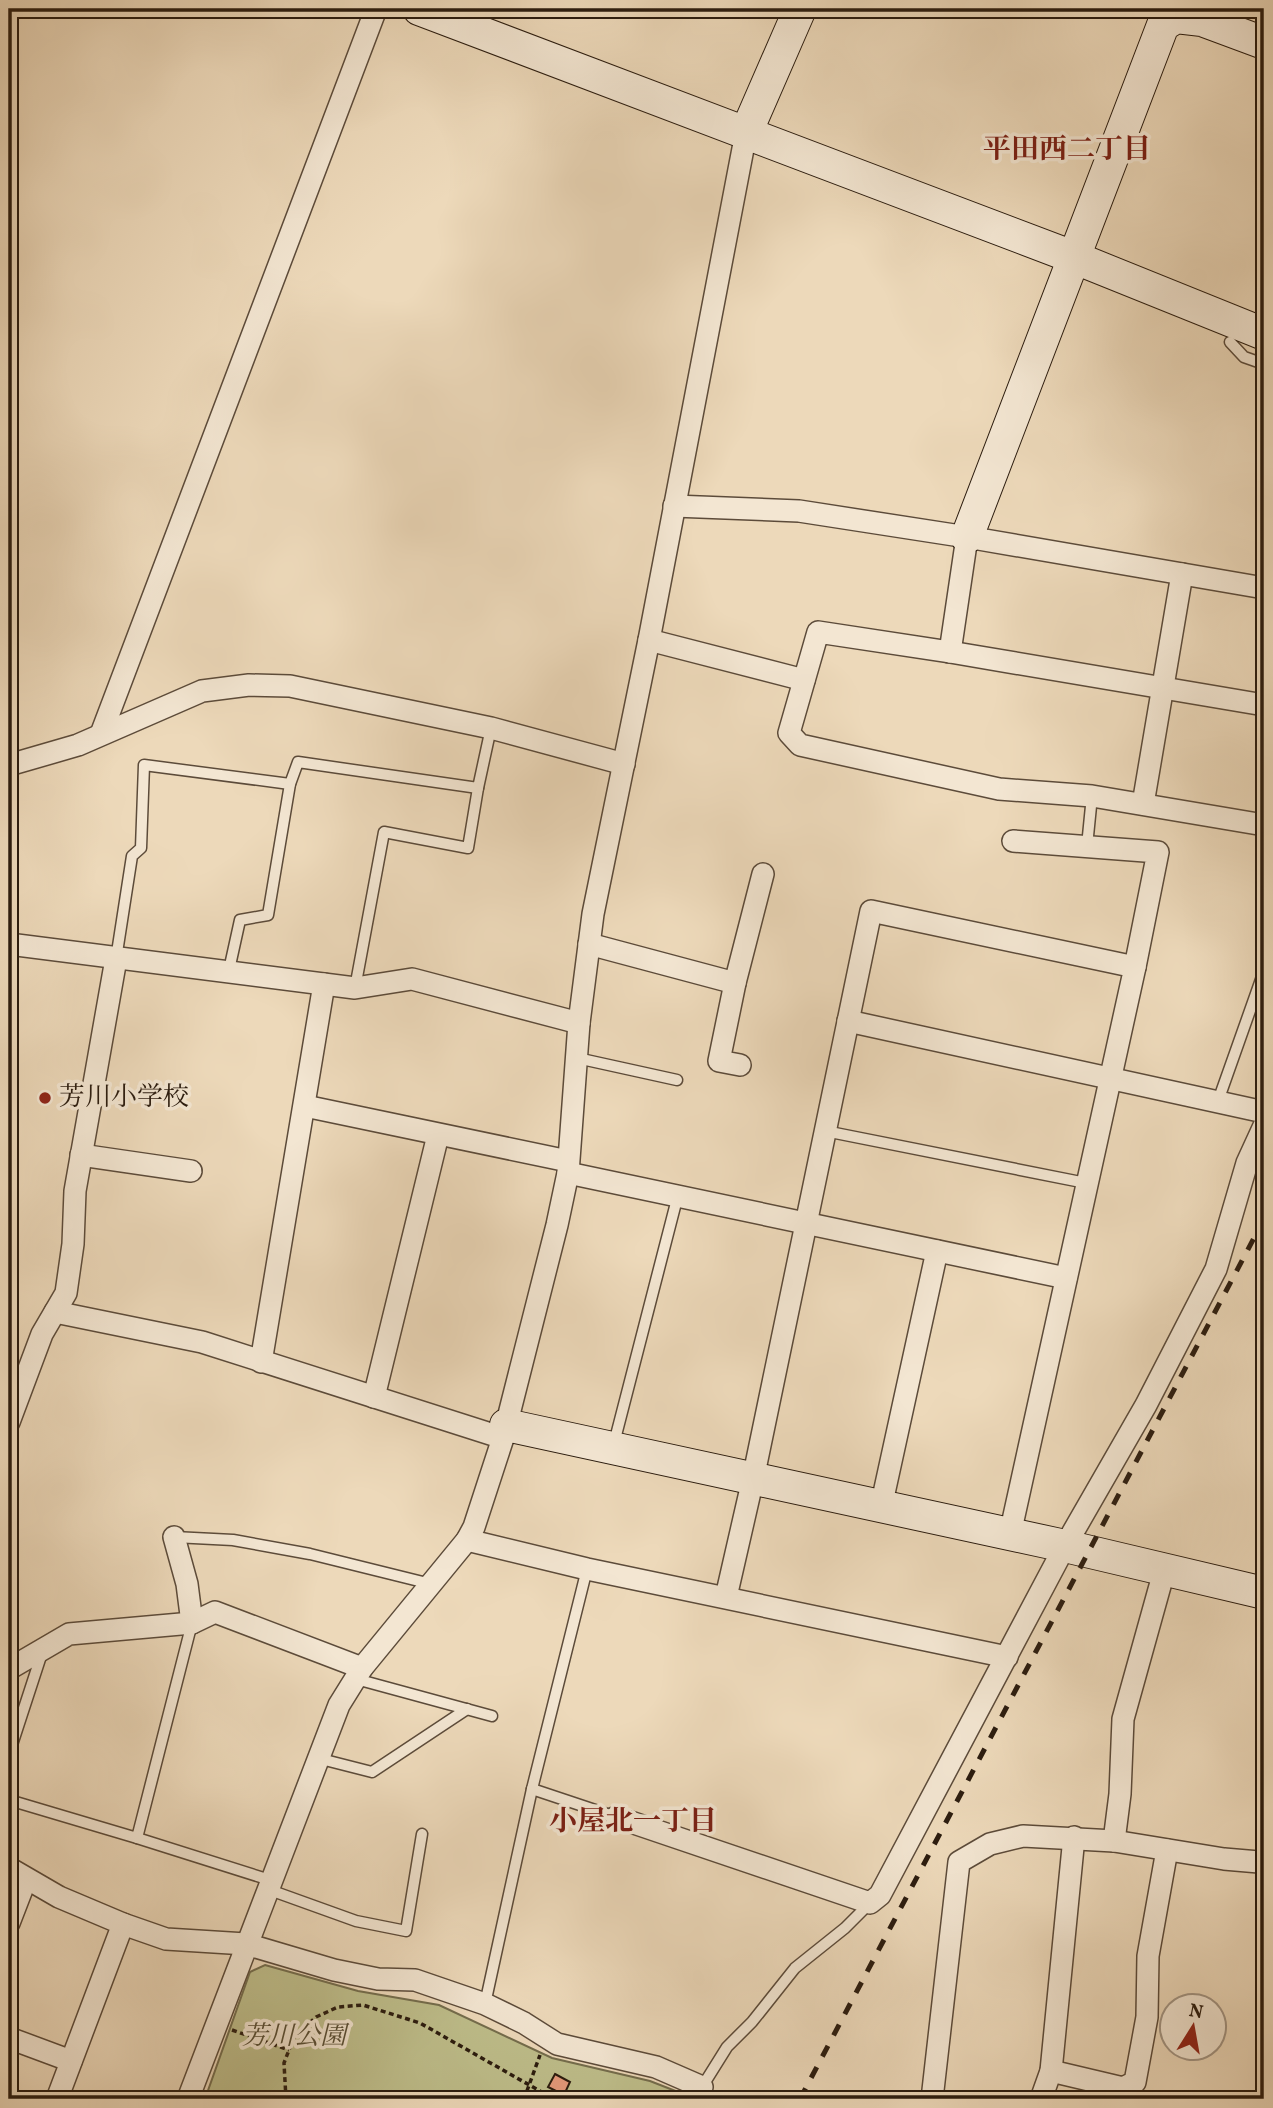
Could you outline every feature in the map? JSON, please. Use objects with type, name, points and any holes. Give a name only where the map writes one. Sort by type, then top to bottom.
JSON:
[{"type":"street","points":[[102,734],[376,9]]},
{"type":"street","points":[[419,9],[1073,257],[1264,334]]},
{"type":"street","points":[[188,2099],[339,1704],[359,1673],[467,1540],[474,1527],[505,1432],[557,1225],[568,1167],[579,1023],[593,914],[649,640],[746,133],[800,9]]},
{"type":"street","points":[[950,652],[967,537],[1163,25],[1176,17],[1202,20],[1264,43]]},
{"type":"street","points":[[674,506],[799,511],[1264,588]]},
{"type":"street","points":[[1143,804],[1182,574]]},
{"type":"street","points":[[1264,705],[818,632],[789,733],[800,745],[999,789],[1092,796],[1264,825]]},
{"type":"street","points":[[649,640],[804,680]]},
{"type":"street","points":[[9,765],[78,745],[202,691],[249,685],[290,686],[491,728],[624,764]]},
{"type":"street","points":[[1010,1534],[1158,852],[1013,841]]},
{"type":"street","points":[[740,1065],[719,1061],[735,983],[763,874]]},
{"type":"street","points":[[726,1597],[871,911],[1135,967]]},
{"type":"street","points":[[9,944],[355,988],[412,979],[579,1023]]},
{"type":"street","points":[[589,944],[735,983]]},
{"type":"street","points":[[9,1422],[42,1334],[66,1293],[73,1244],[75,1191],[116,959]]},
{"type":"street","points":[[261,1362],[324,984]]},
{"type":"street","points":[[848,1021],[1110,1076],[1264,1112]]},
{"type":"street","points":[[305,1106],[438,1135],[678,1195],[1066,1278]]},
{"type":"street","points":[[616,1817],[870,1903],[880,1895],[1065,1546],[1146,1405],[1216,1269],[1247,1163],[1264,1126]]},
{"type":"street","points":[[374,1397],[438,1135]]},
{"type":"street","points":[[81,1155],[191,1171]]},
{"type":"street","points":[[880,1507],[937,1251]]},
{"type":"street","points":[[55,1312],[202,1342],[374,1397],[505,1432],[612,1450],[753,1479],[1165,1568],[1264,1593]]},
{"type":"street","points":[[174,1537],[187,1584],[192,1623]]},
{"type":"street","points":[[467,1540],[587,1569],[1007,1657]]},
{"type":"street","points":[[1114,1841],[1123,1718],[1165,1568]]},
{"type":"street","points":[[9,1669],[69,1633],[192,1623],[215,1612],[359,1673]]},
{"type":"street","points":[[932,2099],[958,1862],[990,1844],[1023,1836],[1074,1837],[1224,1859],[1259,1862],[1264,1860]]},
{"type":"street","points":[[1041,2099],[1051,2071],[1074,1837]]},
{"type":"street","points":[[1051,2071],[1123,2088],[1135,2082],[1147,2017],[1148,1956],[1167,1850]]},
{"type":"street","points":[[9,1923],[17,1874],[59,1897],[166,1939],[246,1944],[334,1970],[378,1979],[415,1980],[485,2004],[524,2023],[557,2044],[656,2067],[702,2087]]},
{"type":"street","points":[[57,2099],[123,1924]]},
{"type":"street","points":[[9,2038],[71,2061]]},
{"type":"lane","points":[[1230,342],[1244,357],[1264,364]]},
{"type":"lane","points":[[355,988],[384,832],[468,848],[491,728]]},
{"type":"lane","points":[[229,970],[240,920],[268,915],[290,784],[298,762],[478,788]]},
{"type":"lane","points":[[116,959],[132,856],[141,848],[144,765],[290,784]]},
{"type":"lane","points":[[1087,846],[1092,796]]},
{"type":"lane","points":[[1218,1101],[1264,971]]},
{"type":"lane","points":[[577,1058],[677,1080]]},
{"type":"lane","points":[[825,1131],[1086,1183]]},
{"type":"lane","points":[[612,1450],[678,1195]]},
{"type":"lane","points":[[174,1537],[233,1540],[310,1553],[430,1584]]},
{"type":"lane","points":[[485,2004],[532,1789],[587,1569]]},
{"type":"lane","points":[[137,1838],[192,1623]]},
{"type":"lane","points":[[9,1754],[43,1650]]},
{"type":"lane","points":[[359,1673],[492,1716]]},
{"type":"lane","points":[[317,1758],[372,1772],[467,1709]]},
{"type":"lane","points":[[532,1789],[616,1817]]},
{"type":"lane","points":[[9,1800],[137,1838],[268,1885],[356,1921],[406,1931],[422,1834]]},
{"type":"lane","points":[[702,2087],[727,2047],[752,2021],[794,1968],[845,1928],[870,1903]]},
{"type":"path","points":[[286,2099],[284,2063],[294,2037],[316,2017],[338,2007],[363,2005],[420,2023],[554,2099]]},
{"type":"path","points":[[238,2032],[289,2050]]},
{"type":"path","points":[[524,2099],[542,2050]]},
{"type":"green space","name":"芳川公園","points":[[265,1965],[358,1991],[439,2005],[552,2058],[650,2081],[696,2099],[205,2099],[250,1972]]},
{"type":"building","points":[[555,2074],[570,2082],[564,2095],[548,2087]]},
{"type":"railway","points":[[800,2099],[1264,1219]]},
{"type":"place","name":"芳川小学校","points":[[45,1098]]},
{"type":"district","name":"平田西二丁目","points":[[1067,150]]},
{"type":"district","name":"小屋北一丁目","points":[[633,1822]]}]
